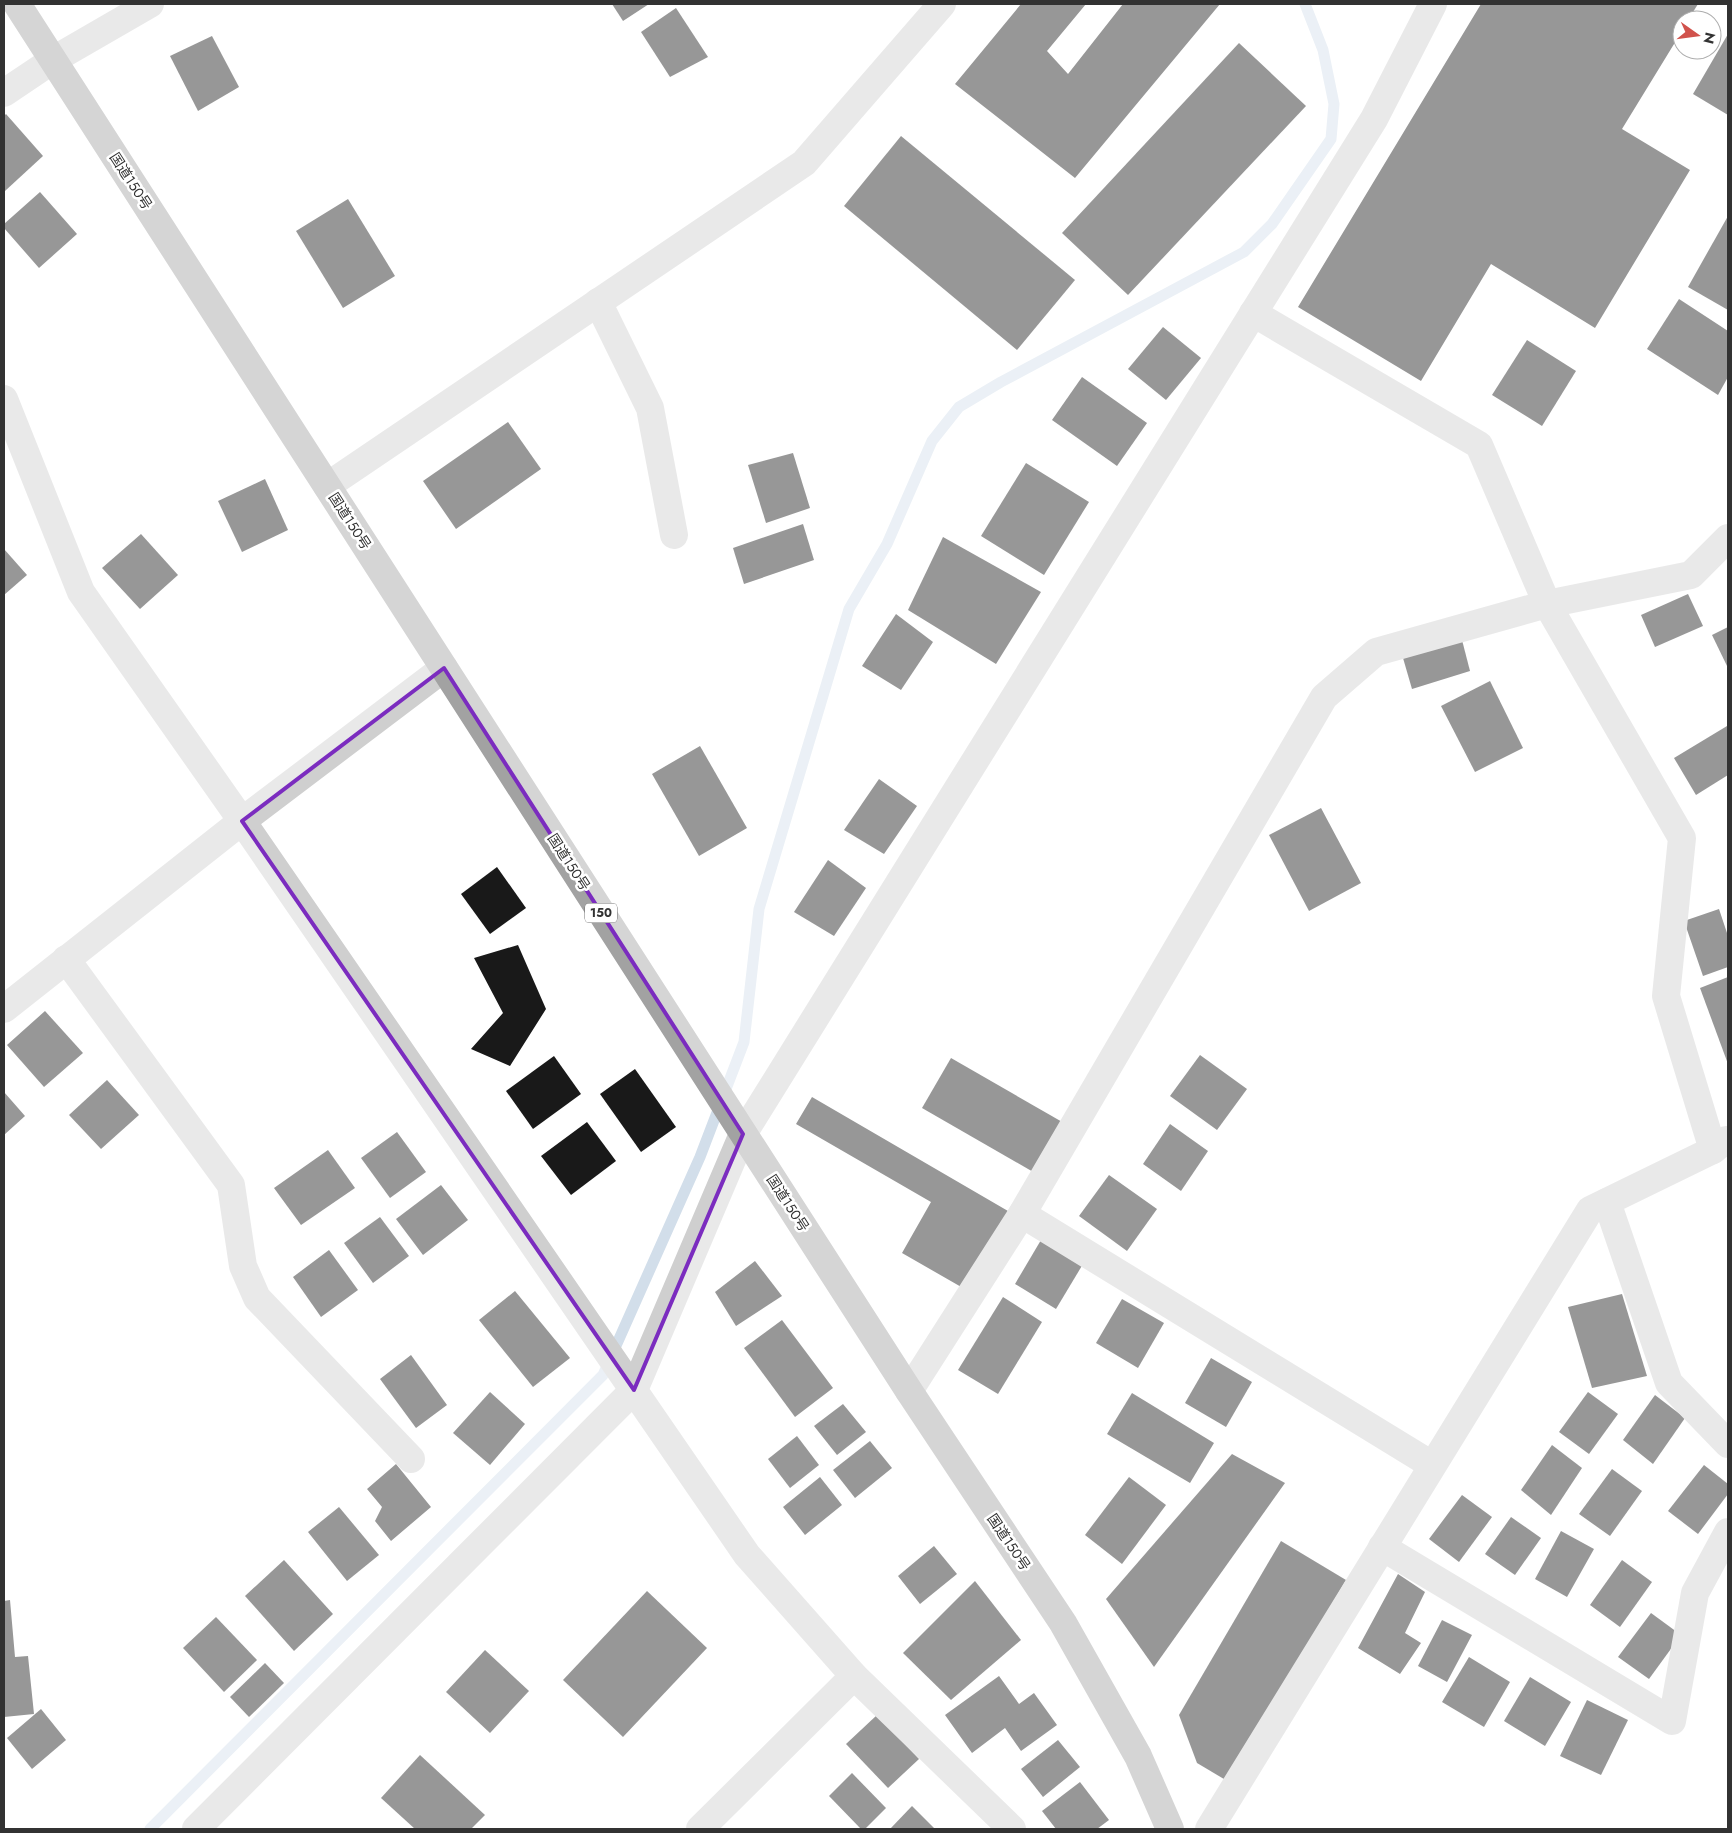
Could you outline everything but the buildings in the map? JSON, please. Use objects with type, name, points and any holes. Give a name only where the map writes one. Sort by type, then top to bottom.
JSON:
[{"type":"highway","name":"国道150号","points":[[17,4],[909,1391],[1063,1623],[1138,1756],[1170,1829]]},
{"type":"street","points":[[4,93],[53,60],[150,4]]},
{"type":"street","points":[[327,486],[804,162],[942,4]]},
{"type":"street","points":[[196,1829],[634,1390],[743,1134],[1374,119],[1433,4]]},
{"type":"street","points":[[598,302],[650,408],[674,534]]},
{"type":"street","points":[[1209,1829],[1590,1210],[1720,1144],[1666,996],[1682,838],[1547,604],[1479,445],[1253,313]]},
{"type":"street","points":[[4,399],[81,592],[242,821],[747,1555],[854,1676],[1012,1829]]},
{"type":"street","points":[[909,1391],[1022,1214],[1324,697],[1376,652],[1547,604],[1692,575],[1728,538]]},
{"type":"street","points":[[4,1008],[242,821],[444,668]]},
{"type":"street","points":[[66,959],[231,1185],[243,1266],[257,1298],[411,1459]]},
{"type":"street","points":[[1607,1202],[1669,1383],[1728,1444]]},
{"type":"street","points":[[1022,1214],[1432,1465]]},
{"type":"street","points":[[1382,1547],[1672,1721],[1695,1593],[1728,1532]]},
{"type":"street","points":[[700,1829],[854,1676]]},
{"type":"highlighted area","points":[[444,668],[743,1134],[634,1390],[242,821]]},
{"type":"waterway","points":[[150,1829],[603,1375],[700,1157],[744,1042],[759,909],[849,609],[887,544],[932,441],[959,407],[1001,382],[1244,252],[1272,224],[1331,139],[1334,104],[1323,50],[1305,4]]}]
